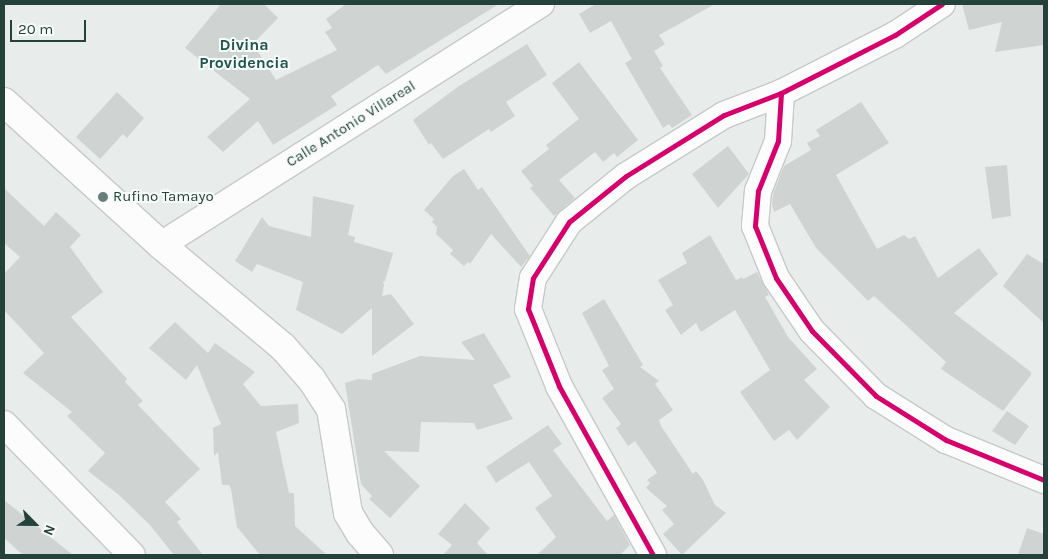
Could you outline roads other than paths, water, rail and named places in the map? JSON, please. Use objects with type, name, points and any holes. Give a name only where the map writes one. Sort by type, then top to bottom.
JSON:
[{"type":"main road","points":[[4,102],[161,245],[283,347],[312,380],[331,410],[348,513],[360,533],[379,555]]},
{"type":"street","name":"Calle Antonio Villareal","points":[[161,245],[541,4]]},
{"type":"street","points":[[653,555],[559,386],[528,308],[533,278],[569,222],[626,176],[724,116],[781,93],[895,35],[942,4]]},
{"type":"street","points":[[781,93],[778,141],[758,191],[755,226],[781,285],[812,331],[876,396],[946,440],[1044,480]]},
{"type":"street","points":[[4,424],[132,555]]},
{"type":"place","name":"Rufino Tamayo","points":[[103,197]]},
{"type":"district","name":"Divina Providencia","points":[[244,54]]}]
